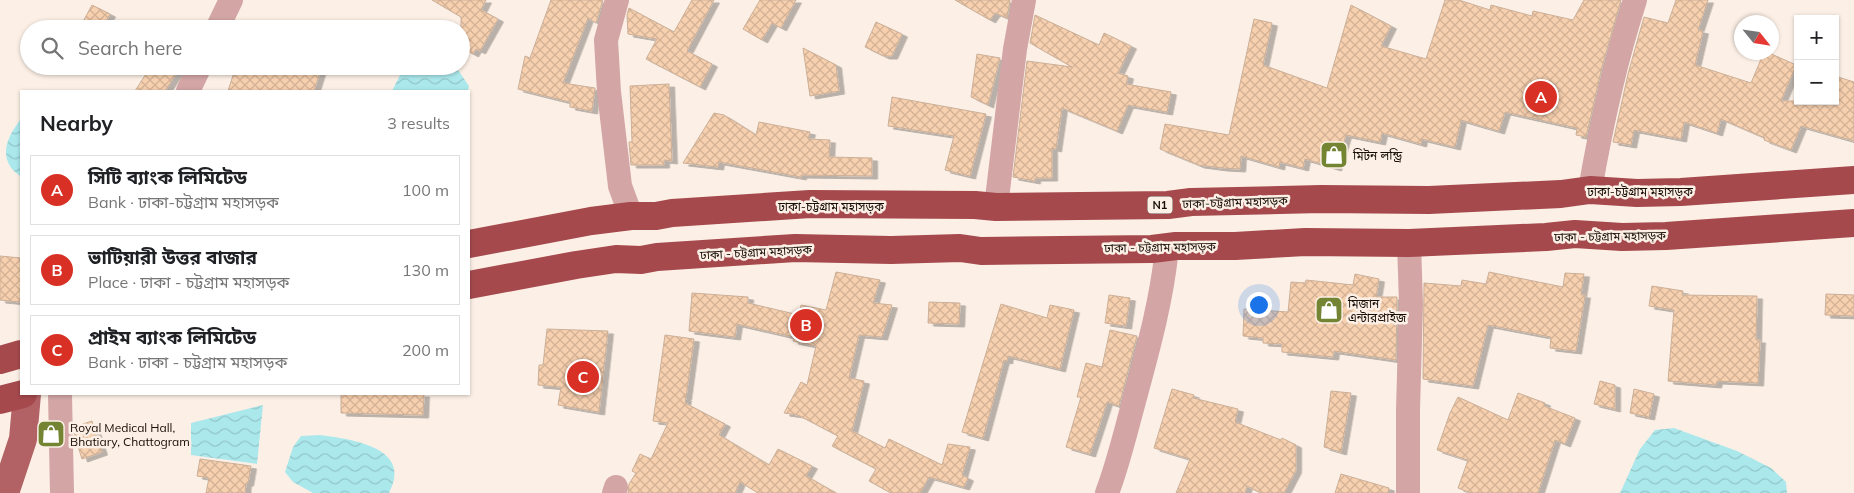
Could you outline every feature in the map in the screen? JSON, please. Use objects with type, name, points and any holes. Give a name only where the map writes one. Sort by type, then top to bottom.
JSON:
[{"type":"highway","name":"ঢাকা-চট্টগ্রাম মহাসড়ক","points":[[470,244],[592,221],[631,216],[656,216],[672,213],[810,204],[975,205],[996,207],[1168,205],[1191,202],[1321,199],[1429,200],[1561,194],[1590,190],[1637,193],[1672,192],[1854,180]]},
{"type":"highway","name":"ঢাকা - চট্টগ্রাম মহাসড়ক","points":[[470,285],[576,264],[616,259],[641,260],[657,257],[795,248],[891,250],[960,248],[981,251],[1152,249],[1305,242],[1409,243],[1574,234],[1622,237],[1666,236],[1854,223]]},
{"type":"highway","points":[[0,360],[20,354]]},
{"type":"highway","points":[[0,400],[21,395]]},
{"type":"main road","points":[[5,493],[23,440],[25,395]]},
{"type":"street","points":[[221,20],[230,0]]},
{"type":"street","points":[[617,0],[606,40],[609,92],[620,186],[631,216]]},
{"type":"street","points":[[996,207],[1024,0]]},
{"type":"street","points":[[1590,190],[1600,129],[1625,30],[1635,0]]},
{"type":"street","points":[[188,90],[196,75]]},
{"type":"street","points":[[1408,493],[1411,304],[1409,243]]},
{"type":"street","points":[[1107,493],[1117,466],[1157,314],[1167,247]]},
{"type":"street","points":[[60,395],[62,493]]},
{"type":"water","points":[[400,75],[461,75],[469,86],[468,90],[392,90]]},
{"type":"water","points":[[20,120],[20,176],[11,167],[6,153],[10,135]]},
{"type":"water","points":[[263,405],[257,464],[191,455],[191,423]]},
{"type":"water","points":[[1674,428],[1737,451],[1771,468],[1786,482],[1787,493],[1620,493],[1640,449],[1655,430]]},
{"type":"water","points":[[320,435],[362,443],[386,455],[393,465],[394,477],[389,493],[313,493],[293,482],[285,472],[293,447],[301,436]]},
{"type":"building","points":[[432,0],[486,0],[481,10],[498,19],[480,51],[476,49],[473,54],[470,52],[470,20],[461,20],[461,17]]},
{"type":"building","points":[[551,0],[603,0],[596,23],[588,18],[563,83],[595,88],[592,111],[570,107],[570,102],[518,89],[525,56],[530,58]]},
{"type":"building","points":[[692,0],[714,0],[687,51],[712,64],[700,87],[646,59],[657,39],[628,34],[627,15],[629,8],[674,32]]},
{"type":"building","points":[[760,0],[796,0],[781,28],[772,23],[762,40],[743,29]]},
{"type":"building","points":[[955,0],[1010,0],[1007,18],[995,13],[990,20]]},
{"type":"building","points":[[1445,0],[1459,0],[1490,10],[1491,5],[1532,16],[1533,11],[1573,20],[1584,0],[1621,0],[1602,67],[1586,137],[1576,135],[1577,128],[1505,112],[1499,131],[1461,120],[1455,147],[1422,139],[1421,144],[1382,133],[1380,142],[1346,135],[1336,168],[1305,159],[1303,168],[1280,162],[1279,167],[1241,156],[1240,169],[1222,168],[1199,165],[1160,149],[1165,124],[1229,135],[1254,19],[1272,23],[1263,65],[1327,88],[1351,5],[1391,26],[1381,46],[1426,59]]},
{"type":"building","points":[[1676,0],[1708,0],[1698,30],[1703,31],[1695,65],[1751,83],[1761,60],[1779,60],[1779,57],[1794,64],[1794,70],[1781,101],[1794,101],[1794,105],[1839,105],[1839,77],[1854,82],[1854,141],[1801,126],[1791,150],[1764,140],[1765,138],[1721,119],[1717,133],[1684,122],[1681,139],[1634,130],[1631,145],[1613,142],[1628,74],[1644,17],[1668,23]]},
{"type":"building","points":[[92,5],[110,14],[107,20],[84,20]]},
{"type":"building","points":[[1035,15],[1099,45],[1104,33],[1131,46],[1118,73],[1128,76],[1126,84],[1171,92],[1167,112],[1128,105],[1117,131],[1062,108],[1056,149],[1052,148],[1052,178],[1035,178],[1035,181],[1013,177],[1027,61],[1072,67],[1030,43]]},
{"type":"building","points":[[876,22],[902,34],[892,56],[884,56],[865,47]]},
{"type":"building","points":[[803,48],[836,65],[839,91],[810,96]]},
{"type":"building","points":[[977,54],[1000,58],[988,105],[971,97]]},
{"type":"building","points":[[145,75],[175,75],[166,90],[136,90]]},
{"type":"building","points":[[233,75],[319,75],[314,90],[228,90]]},
{"type":"building","points":[[669,84],[672,161],[664,160],[664,165],[631,165],[629,142],[632,142],[630,86]]},
{"type":"building","points":[[892,97],[986,114],[970,176],[945,170],[954,136],[888,126]]},
{"type":"building","points":[[714,113],[724,115],[756,135],[759,122],[810,132],[808,139],[830,140],[829,157],[872,158],[872,176],[801,175],[801,177],[719,162],[718,167],[683,163]]},
{"type":"building","points":[[0,256],[20,258],[20,302],[0,300]]},
{"type":"building","points":[[836,272],[880,280],[873,303],[892,305],[882,337],[859,335],[849,378],[864,381],[852,431],[885,448],[889,439],[942,465],[948,444],[970,447],[962,475],[968,478],[964,487],[929,477],[920,493],[891,493],[869,481],[876,469],[832,446],[838,436],[798,415],[784,413],[801,382],[807,385],[816,346],[793,341],[794,337],[737,324],[735,337],[689,331],[692,293],[748,297],[748,303],[799,315],[801,305],[826,310]]},
{"type":"building","points":[[1489,272],[1563,287],[1565,273],[1584,274],[1581,295],[1585,295],[1576,351],[1550,348],[1551,337],[1488,325],[1473,386],[1423,379],[1424,283],[1461,286],[1462,280],[1486,284]]},
{"type":"building","points":[[1355,274],[1379,279],[1376,297],[1397,297],[1396,360],[1334,351],[1333,357],[1282,352],[1282,344],[1263,343],[1263,338],[1243,336],[1244,309],[1288,312],[1291,282],[1305,283],[1306,280],[1353,285]]},
{"type":"building","points":[[1652,286],[1683,291],[1682,295],[1757,296],[1756,340],[1760,340],[1758,383],[1717,381],[1716,385],[1668,381],[1674,310],[1649,306]]},
{"type":"building","points":[[1826,294],[1854,295],[1854,316],[1825,315]]},
{"type":"building","points":[[1109,295],[1130,298],[1126,326],[1105,323]]},
{"type":"building","points":[[929,302],[960,303],[959,324],[928,323]]},
{"type":"building","points":[[1001,304],[1047,318],[1050,305],[1074,310],[1060,369],[1008,356],[1007,361],[1004,360],[983,438],[962,432]]},
{"type":"building","points":[[547,329],[608,331],[599,412],[558,405],[561,387],[538,385],[539,365],[543,365]]},
{"type":"building","points":[[1110,330],[1137,336],[1119,406],[1107,402],[1090,454],[1066,447],[1081,397],[1077,397],[1086,363],[1102,367]]},
{"type":"building","points":[[665,335],[694,339],[686,397],[683,396],[686,398],[685,403],[725,424],[719,435],[769,465],[778,449],[812,466],[806,476],[836,493],[758,493],[740,482],[735,493],[628,493],[629,484],[636,473],[632,471],[640,454],[651,459],[668,423],[653,421]]},
{"type":"building","points":[[1600,381],[1615,385],[1615,409],[1594,404]]},
{"type":"building","points":[[1172,389],[1194,395],[1193,398],[1238,409],[1235,422],[1281,440],[1282,438],[1296,445],[1296,470],[1284,493],[1261,493],[1247,486],[1245,493],[1176,493],[1190,459],[1154,448]]},
{"type":"building","points":[[1634,389],[1654,394],[1649,417],[1630,413]]},
{"type":"building","points":[[1331,391],[1351,393],[1341,452],[1324,447]]},
{"type":"building","points":[[1518,393],[1545,403],[1544,406],[1575,418],[1565,444],[1555,440],[1538,493],[1471,493],[1458,488],[1468,460],[1437,450],[1450,413],[1458,397],[1508,420]]},
{"type":"building","points":[[341,395],[424,395],[423,415],[341,413]]},
{"type":"building","points":[[92,421],[102,452],[82,459],[74,427]]},
{"type":"building","points":[[200,459],[251,466],[245,493],[206,493],[209,478],[197,476]]},
{"type":"building","points":[[1341,474],[1389,488],[1388,493],[1335,493]]},
{"type":"place","name":"সিটি ব্যাংক লিমিটেড","points":[[1541,97]]},
{"type":"place","name":"মিটন লন্ড্রি","points":[[1334,155]]},
{"type":"place","name":"মিজান এন্টারপ্রাইজ","points":[[1329,310]]},
{"type":"place","name":"ভাটিয়ারী উত্তর বাজার","points":[[806,325]]},
{"type":"place","name":"প্রাইম ব্যাংক লিমিটেড","points":[[583,377]]},
{"type":"place","name":"Royal Medical Hall, Bhatiary, Chattogram","points":[[51,434]]}]
